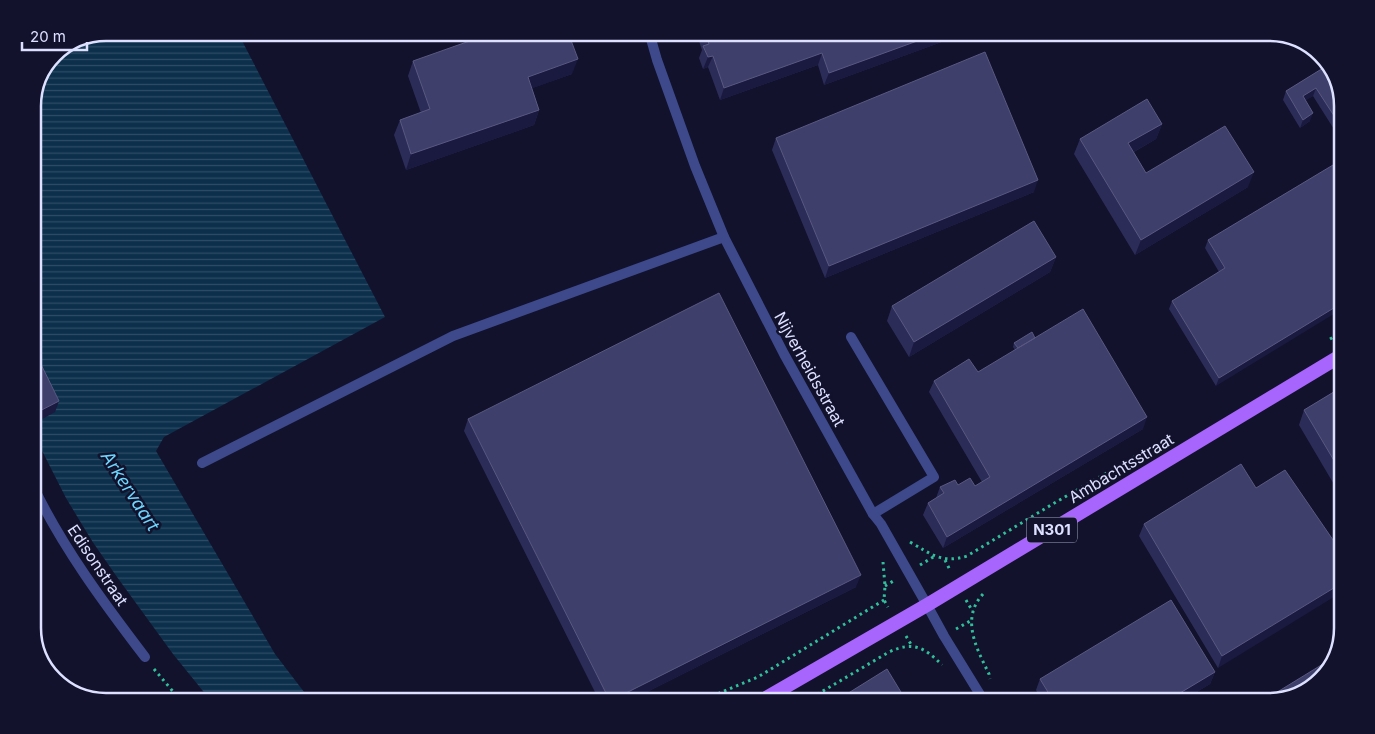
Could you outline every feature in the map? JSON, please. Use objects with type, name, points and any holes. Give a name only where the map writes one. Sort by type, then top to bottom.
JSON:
[{"type":"main road","name":"Ambachtsstraat","points":[[776,693],[927,605],[1334,360]]},
{"type":"street","name":"Nijverheidsstraat","points":[[652,41],[695,166],[724,237],[784,354],[873,514],[881,524],[979,693]]},
{"type":"street","points":[[202,463],[453,336],[724,237]]},
{"type":"street","points":[[851,337],[934,477],[873,514]]},
{"type":"street","name":"Edisonstraat","points":[[41,503],[67,550],[88,582],[145,657]]},
{"type":"path","points":[[1326,342],[1334,337]]},
{"type":"path","points":[[935,556],[945,560],[967,556],[1168,437]]},
{"type":"path","points":[[721,693],[758,677],[884,600],[885,586]]},
{"type":"path","points":[[973,612],[971,631],[974,643],[989,674],[990,683]]},
{"type":"path","points":[[821,693],[888,652],[900,647],[912,646],[921,649]]},
{"type":"path","points":[[145,657],[173,693]]},
{"type":"water","name":"Arkervaart","points":[[106,41],[242,41],[385,317],[164,437],[156,451],[275,654],[305,693],[205,693],[173,654],[117,577],[66,498],[41,449],[41,102],[43,90],[52,70],[60,60],[81,46]]},
{"type":"building","points":[[470,41],[571,41],[578,59],[528,77],[539,110],[411,154],[400,120],[430,109],[413,61]]},
{"type":"building","points":[[708,41],[917,41],[829,73],[822,53],[724,88],[713,56],[708,57],[703,46],[709,44]]},
{"type":"building","points":[[985,52],[1038,180],[829,266],[776,138]]},
{"type":"building","points":[[1322,69],[1330,85],[1334,102],[1334,116],[1316,88],[1303,96],[1313,113],[1303,120],[1286,91]]},
{"type":"building","points":[[1147,99],[1162,124],[1128,143],[1146,173],[1225,126],[1254,172],[1141,240],[1080,139]]},
{"type":"building","points":[[1334,164],[1334,308],[1219,378],[1172,301],[1225,268],[1208,240]]},
{"type":"building","points":[[1034,221],[1056,257],[914,342],[892,306]]},
{"type":"building","points":[[719,293],[861,575],[626,693],[606,693],[468,419]]},
{"type":"building","points":[[1083,309],[1147,417],[947,537],[928,503],[944,493],[940,487],[955,480],[958,485],[970,478],[975,486],[990,477],[934,381],[969,359],[978,372]]},
{"type":"building","points":[[1032,332],[1035,338],[1018,348],[1014,343]]},
{"type":"building","points":[[41,364],[59,401],[41,410]]},
{"type":"building","points":[[1334,392],[1334,461],[1304,410]]},
{"type":"building","points":[[1241,464],[1256,488],[1285,470],[1334,541],[1334,588],[1222,656],[1144,524]]},
{"type":"building","points":[[1171,600],[1215,672],[1180,693],[1049,693],[1040,679]]},
{"type":"building","points":[[1323,664],[1318,671],[1301,684],[1294,688],[1277,692]]},
{"type":"building","points":[[887,669],[902,693],[848,693]]}]
